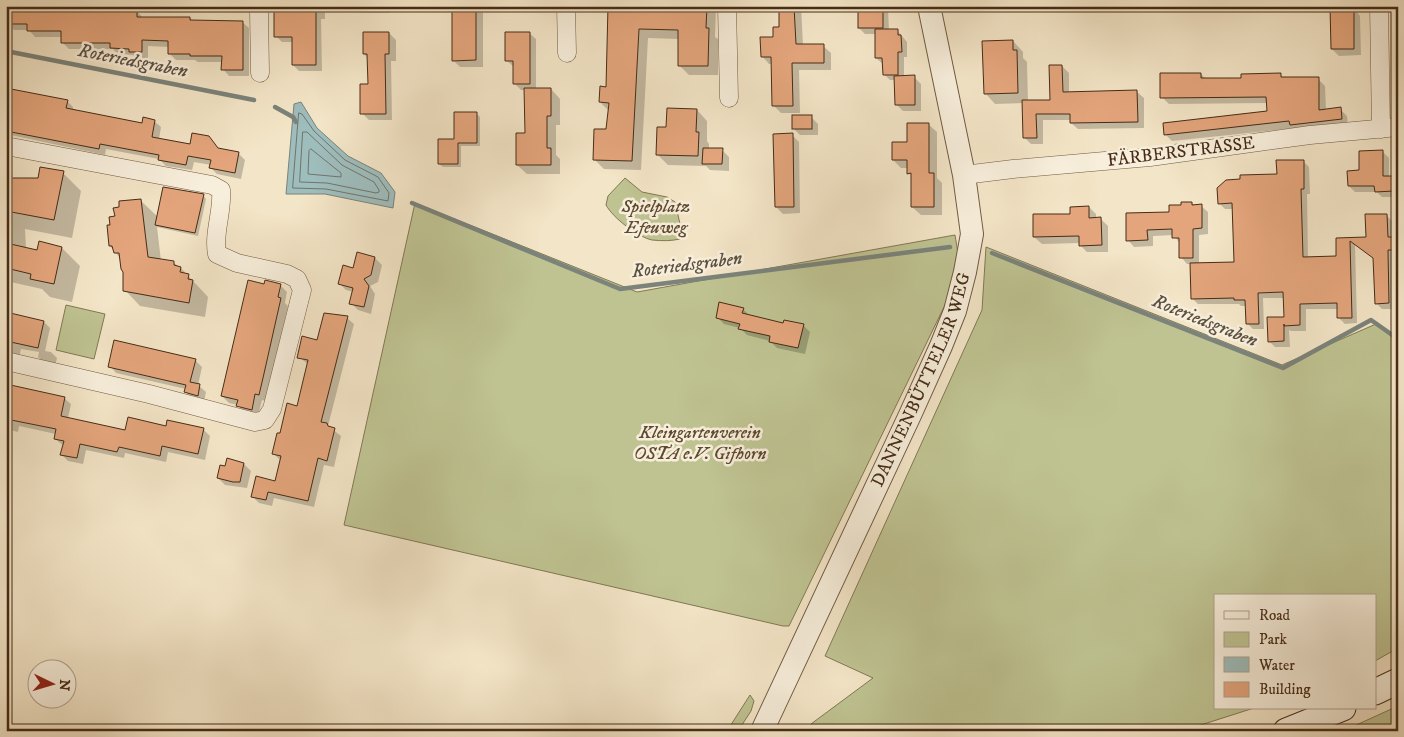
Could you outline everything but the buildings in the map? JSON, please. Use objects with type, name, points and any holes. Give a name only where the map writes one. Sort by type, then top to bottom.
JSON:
[{"type":"main road","points":[[1376,692],[1398,681]]},
{"type":"main road","points":[[1286,731],[1338,710]]},
{"type":"street","points":[[256,6],[259,10],[260,74]]},
{"type":"street","points":[[566,6],[566,53]]},
{"type":"street","points":[[727,6],[729,98]]},
{"type":"street","name":"DANNENBÜTTELER WEG","points":[[762,731],[910,416],[955,311],[965,272],[972,234],[964,175],[929,6]]},
{"type":"street","points":[[1379,6],[1389,128]]},
{"type":"street","name":"FÄRBERSTRASSE","points":[[964,175],[1150,157],[1310,135],[1389,128]]},
{"type":"street","points":[[6,146],[212,184],[221,190],[222,200],[215,241],[217,254],[237,263],[287,274],[297,279],[302,290],[272,409],[265,420],[255,422],[149,394],[6,361]]},
{"type":"green space","name":"Spielplatz Efeuweg","points":[[625,178],[642,192],[667,197],[675,202],[680,224],[680,239],[663,241],[646,238],[633,231],[614,216],[606,205],[608,196]]},
{"type":"green space","name":"Kleingartenverein OSTA e.V. Gifhorn","points":[[415,203],[637,292],[955,235],[961,272],[789,626],[344,525]]},
{"type":"green space","points":[[986,247],[1282,365],[1376,324],[1398,342],[1398,648],[1376,660],[1376,594],[1214,594],[1214,710],[1248,710],[1182,731],[813,731],[811,724],[873,678],[825,656],[982,310]]},
{"type":"green space","points":[[66,305],[105,314],[94,359],[56,350]]},
{"type":"green space","points":[[750,695],[754,701],[751,711],[738,731],[727,731]]},
{"type":"green space","points":[[1398,706],[1398,731],[1343,731]]},
{"type":"water","points":[[301,102],[317,128],[348,156],[381,173],[395,192],[393,208],[325,194],[286,194],[294,104]]},
{"type":"waterway","name":"Roteriedsgraben","points":[[6,51],[254,100]]},
{"type":"waterway","name":"Roteriedsgraben","points":[[275,107],[293,117],[296,122]]},
{"type":"waterway","name":"Roteriedsgraben","points":[[412,203],[620,289],[950,247]]},
{"type":"waterway","name":"Roteriedsgraben","points":[[992,253],[1283,368],[1371,320],[1398,339]]}]
